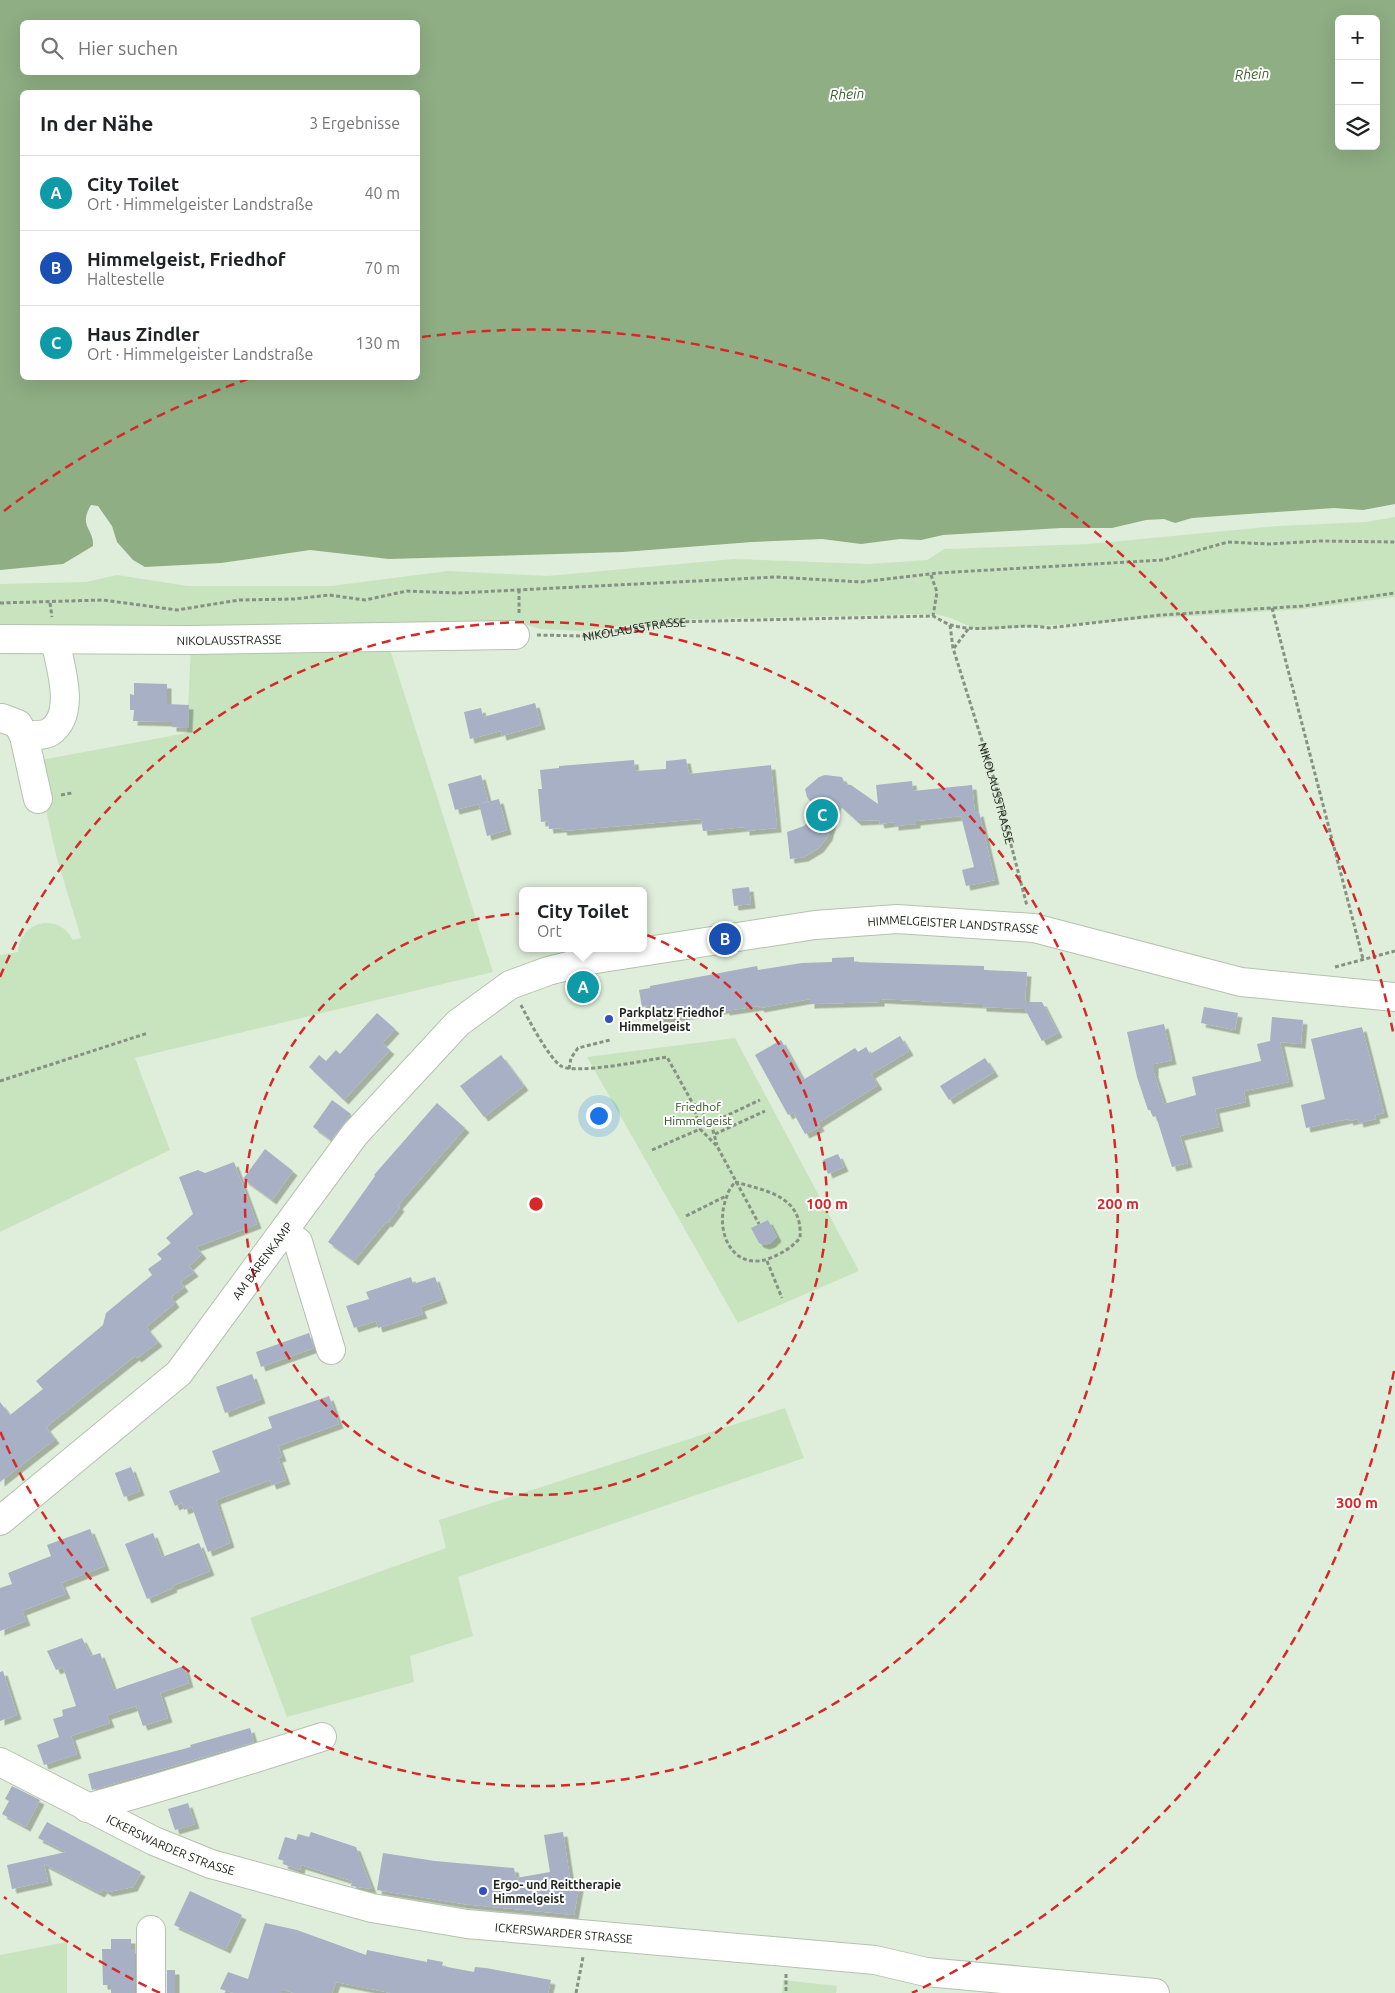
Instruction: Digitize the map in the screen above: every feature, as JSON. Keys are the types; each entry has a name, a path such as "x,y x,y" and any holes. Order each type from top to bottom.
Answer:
{"street":[{"name":"NIKOLAUSSTRASSE","path":"0,639 404,638 517,628"},
{"path":"24,736 49,733 58,725 63,713 64,695 55,640"},
{"path":"2,718 18,724 24,736 38,799"},
{"name":"HIMMELGEISTER LANDSTRASSE","path":"647,951 815,925 897,919 1034,928 1241,982 1395,997"},
{"name":"HIMMELGEISTER LANDSTRASSE","path":"510,985 548,971 596,959 641,952"},
{"name":"AM BÄRENKAMP","path":"0,1520 179,1373 356,1134 458,1023 510,985"},
{"path":"283,1232 298,1242 331,1350"},
{"path":"87,1808 179,1782 234,1763 322,1737"},
{"name":"ICKERSWARDER STRASSE","path":"0,1762 154,1841 211,1864 325,1897 381,1910 468,1924 875,1960 926,1972 1114,1991 1155,1993"},
{"path":"151,1930 151,1993"}],"path":[{"path":"0,604 103,600 177,610 239,600 294,599 328,595 365,600 407,591 457,594 776,577 861,582 948,572 1163,560 1228,542 1269,544 1320,541 1395,542"},
{"path":"931,575 937,592 933,616"},
{"path":"517,628 519,590"},
{"path":"950,625 969,628 1032,625 1049,628 1161,615 1303,606 1395,593"},
{"path":"50,603 50,608"},
{"path":"1272,608 1363,959"},
{"name":"NIKOLAUSSTRASSE","path":"517,628 585,636 669,622 933,616 950,625 954,648 994,779 1034,928"},
{"path":"954,648 969,628"},
{"path":"1332,969 1363,959 1395,952"},
{"path":"510,985 529,1021 560,1066 569,1069 594,1068 667,1057 693,1104 700,1128 717,1146 759,1224"},
{"path":"0,1081 148,1032"},
{"path":"569,1069 570,1058 578,1048 610,1040"},
{"path":"710,1123 760,1100"},
{"path":"693,1104 710,1123 715,1134 717,1146"},
{"path":"715,1134 765,1111"},
{"path":"652,1150 700,1128"},
{"path":"735,1182 790,1203 799,1220 800,1238 767,1261 757,1263 739,1258 727,1242 724,1219 726,1196 735,1182"},
{"path":"686,1216 726,1196"},
{"path":"767,1261 782,1298"},
{"path":"576,1993 583,1961 585,1934"}],"green space":[{"path":"1395,517 1395,597 1304,609 978,630 951,618 935,614 669,620 581,631 540,629 524,624 0,637 0,584 86,582 117,575 188,586 331,586 448,571 547,576 734,559 868,564 927,560 944,549 1089,544 1278,526 1365,522"},
{"path":"191,643 388,643 493,972 135,1058 170,1150 0,1232 0,955 18,952 20,941 25,933 41,924 50,923 59,926 67,931 73,940 81,938 56,855 35,761 187,733"},
{"name":"Friedhof Himmelgeist","path":"735,1038 859,1271 738,1323 587,1057"},
{"path":"785,1408 804,1458 458,1577 473,1636 410,1656 414,1682 287,1717 250,1618 446,1548 439,1520"},
{"path":"67,1942 67,1993 0,1993 0,1955"},
{"path":"783,1980 837,1986 836,1993 782,1993"}],"water":[{"name":"Rhein","path":"0,0 1395,0 1395,504 1363,510 1334,508 1192,518 1175,523 1164,519 1146,520 1112,528 1061,528 943,535 921,540 900,539 861,544 822,539 752,542 623,552 389,559 310,550 221,563 145,567 133,560 117,542 112,526 98,506 91,505 87,512 86,523 93,540 93,546 63,564 0,570"}],"building":[{"path":"134,683 167,684 167,704 189,705 188,728 172,727 172,722 133,721 134,710 130,710 130,694 134,695"},
{"path":"535,703 541,725 502,736 501,731 470,739 464,712 481,708 483,717"},
{"path":"686,759 689,774 771,765 777,828 745,831 745,827 703,831 701,819 563,831 562,828 549,829 548,821 541,822 538,789 542,789 540,770 559,768 559,766 634,760 635,771 666,769 666,761"},
{"path":"481,775 488,801 455,810 448,784"},
{"path":"825,775 842,777 845,784 851,785 878,804 876,785 912,781 913,791 972,785 975,813 979,812 995,880 966,886 962,870 974,867 961,816 916,821 916,824 894,826 894,822 880,824 879,820 857,821 837,803 828,836 819,848 804,857 790,859 787,832 804,826 817,811 807,797 805,789 819,777"},
{"path":"499,799 507,830 487,836 479,804"},
{"path":"749,887 751,904 734,906 732,889"},
{"path":"854,957 854,962 984,966 984,970 1027,972 1025,1002 1042,1002 1058,1033 1042,1041 1025,1009 982,1007 982,1004 880,999 880,1002 810,1004 810,999 760,1008 759,1006 725,1011 725,1009 656,1020 653,1005 642,1007 639,990 650,988 650,986 757,966 758,970 802,963 832,962 832,958"},
{"path":"1204,1007 1238,1013 1235,1030 1201,1023"},
{"path":"377,1013 395,1029 382,1043 390,1050 344,1100 309,1067 319,1055 326,1061 336,1050 340,1054"},
{"path":"1272,1017 1303,1020 1301,1044 1280,1042 1289,1082 1244,1091 1246,1102 1215,1109 1219,1127 1180,1136 1188,1163 1172,1167 1156,1116 1153,1117 1150,1110 1148,1110 1137,1077 1127,1032 1164,1024 1172,1060 1154,1064 1154,1073 1164,1104 1196,1095 1192,1077 1261,1061 1257,1044 1270,1041"},
{"path":"1362,1027 1384,1113 1375,1115 1376,1119 1359,1123 1358,1119 1349,1121 1348,1119 1306,1128 1301,1105 1325,1099 1311,1039"},
{"path":"900,1036 909,1051 871,1074 878,1085 818,1123 820,1127 805,1134 793,1112 788,1115 755,1055 781,1040 803,1080 855,1048 858,1052 866,1047 870,1054"},
{"path":"501,1055 524,1086 484,1117 460,1086"},
{"path":"985,1058 994,1072 949,1100 940,1086"},
{"path":"332,1100 351,1114 331,1140 313,1127"},
{"path":"437,1103 465,1128 398,1205 400,1207 388,1223 386,1222 354,1261 328,1242 374,1175"},
{"path":"265,1149 293,1171 272,1200 243,1179"},
{"path":"838,1154 844,1167 828,1174 823,1160"},
{"path":"234,1162 257,1224 196,1247 202,1254 189,1266 194,1272 180,1282 184,1287 171,1297 175,1303 146,1327 158,1342 137,1358 135,1356 46,1427 55,1439 0,1482 0,1402 10,1415 43,1389 36,1381 103,1325 106,1313 152,1275 148,1269 162,1259 157,1254 171,1243 166,1238 193,1214 179,1177 198,1170 205,1173"},
{"path":"768,1220 777,1237 771,1243 765,1245 759,1243 751,1228"},
{"path":"411,1277 413,1284 435,1277 443,1299 420,1307 423,1314 378,1328 376,1321 354,1328 346,1306 369,1299 366,1292"},
{"path":"309,1333 314,1348 261,1367 256,1352"},
{"path":"252,1374 261,1399 225,1413 216,1387"},
{"path":"329,1396 339,1424 278,1446 282,1457 278,1458 286,1480 272,1485 270,1480 216,1500 230,1543 208,1552 192,1507 184,1510 182,1503 175,1506 169,1491 220,1472 212,1451 272,1428 268,1417"},
{"path":"131,1467 140,1491 124,1497 115,1473"},
{"path":"90,1529 105,1566 61,1583 66,1594 22,1611 26,1621 0,1631 0,1588 12,1584 8,1573 51,1556 47,1545"},
{"path":"153,1533 162,1557 199,1543 210,1571 172,1586 173,1588 147,1599 125,1544"},
{"path":"82,1638 91,1656 100,1653 114,1690 184,1666 189,1683 160,1693 168,1718 143,1726 136,1706 107,1715 110,1723 71,1736 77,1754 44,1765 37,1745 59,1737 53,1719 63,1716 62,1710 76,1706 63,1667 56,1670 47,1651"},
{"path":"3,1671 17,1715 0,1721 0,1672"},
{"path":"250,1728 254,1742 92,1790 88,1774 191,1747 190,1745"},
{"path":"12,1786 40,1800 26,1827 2,1814 9,1801 5,1799"},
{"path":"188,1803 195,1824 175,1830 168,1809"},
{"path":"47,1822 141,1872 133,1887 108,1892 103,1889 100,1893 44,1864 48,1881 12,1889 7,1865 66,1852 38,1838"},
{"path":"311,1832 356,1847 372,1889 351,1886 352,1881 301,1865 300,1870 283,1864 284,1861 278,1859 285,1837 296,1840 298,1834 309,1837"},
{"path":"563,1832 571,1886 579,1887 574,1915 463,1904 377,1890 383,1853 435,1861 514,1868 516,1878 550,1872 544,1835"},
{"path":"190,1891 242,1915 226,1949 174,1925"},
{"path":"265,1923 297,1930 366,1955 367,1950 427,1962 427,1959 443,1962 442,1966 474,1972 475,1967 486,1968 551,1980 548,1993 391,1993 336,1982 332,1993 294,1993 282,1989 282,1993 234,1993 220,1989 228,1972 248,1979"},
{"path":"111,1939 131,1939 131,1949 135,1949 135,1993 111,1993 111,1985 103,1985 102,1949 111,1949"},
{"path":"167,1970 175,1970 175,1993 167,1993"}],"place":[{"name":"Haus Zindler","path":"822,815"},
{"name":"Himmelgeist, Friedhof","path":"725,939"},
{"name":"City Toilet","path":"583,987"},
{"name":"Parkplatz Friedhof Himmelgeist","path":"609,1019"},
{"name":"Ergo- und Reittherapie Himmelgeist","path":"483,1891"}]}
